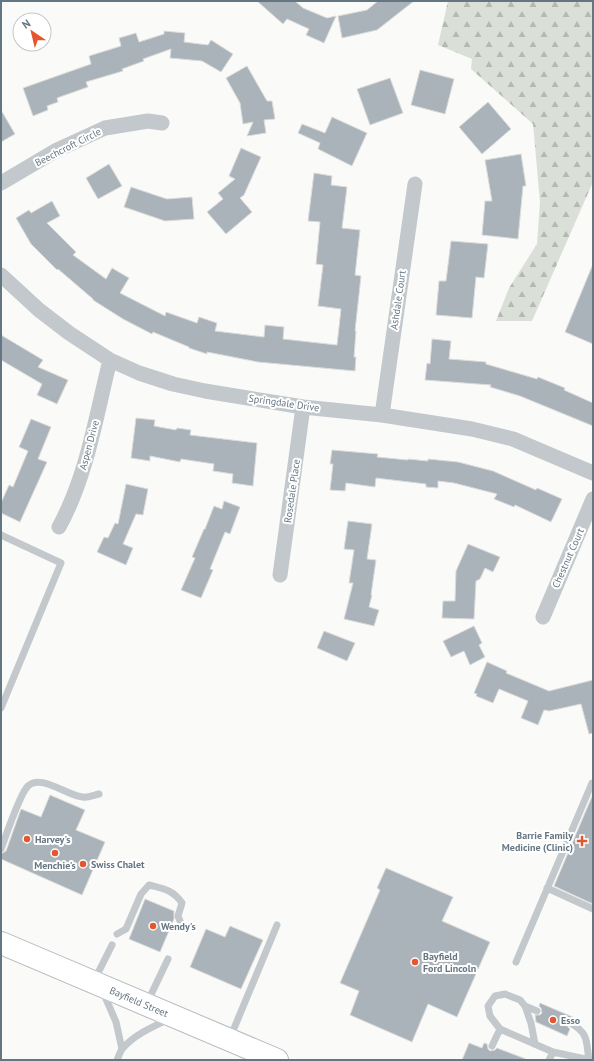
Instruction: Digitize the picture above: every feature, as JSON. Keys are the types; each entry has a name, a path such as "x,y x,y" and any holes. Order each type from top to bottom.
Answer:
{"main road":[{"name":"Bayfield Street","path":"1,943 277,1060"}],"street":[{"name":"Beechcroft Circle","path":"1,183 58,150 105,128 148,121 162,123"},
{"name":"Ashdale Court","path":"382,416 414,184"},
{"name":"Springdale Drive","path":"1,275 38,310 69,333 110,360 139,373 173,384 205,391 303,407 382,416 472,429 495,434 513,439 593,474"},
{"name":"Aspen Drive","path":"59,527 67,513 78,487 110,360"},
{"name":"Rosedale Place","path":"280,575 303,407"},
{"name":"Chestnut Court","path":"542,617 593,499"}],"lane":[{"path":"1,535 61,563 4,693 1,708"},
{"path":"1,849 28,785 35,782 43,782 83,798 99,794"},
{"path":"516,962 546,888 592,782 593,783"},
{"path":"117,934 126,929 141,894 149,885 162,888 176,895 182,903 178,916 182,926"},
{"path":"546,888 593,909"},
{"path":"230,1040 277,925"},
{"path":"112,945 97,984 116,1022 122,1049"},
{"path":"146,1004 168,959"},
{"path":"535,1044 531,1022 525,1006 520,1000 505,994 495,996 488,1006 490,1016 500,1029 553,1052 589,1060 582,1030 572,1024"},
{"path":"525,1006 537,1011"},
{"path":"118,1060 122,1049 145,1031 174,1017"},
{"path":"492,1046 500,1029"},
{"path":"549,1060 553,1052"}],"green space":[{"path":"448,1 593,1 593,182 532,321 496,321 509,288 537,244 540,202 533,124 471,69 472,59 438,45"}],"building":[{"path":"257,1 295,1 303,8 327,18 336,16 324,43 306,35 309,29 287,19 283,24"},
{"path":"378,1 414,1 377,30 342,38 338,16 367,10"},
{"path":"164,31 185,33 184,42 208,45 211,40 233,54 221,72 202,61 170,58 171,49 143,59 144,61 122,69 123,71 86,82 88,87 57,98 58,102 47,106 48,110 33,116 23,88 91,64 89,56 121,46 119,38 136,33 139,42 164,34"},
{"path":"247,66 267,101 272,101 275,119 264,120 266,133 247,136 253,122 243,124 240,103 226,78"},
{"path":"420,70 454,79 445,114 411,105"},
{"path":"390,78 403,113 370,125 357,89"},
{"path":"488,102 511,129 482,154 459,127"},
{"path":"1,110 15,134 1,142"},
{"path":"332,117 367,133 352,166 318,149 320,143 298,133 302,124 325,133"},
{"path":"241,148 261,157 244,195 240,198 252,212 226,234 207,212 223,199 218,193 235,179 229,176"},
{"path":"521,154 526,186 523,186 518,239 482,235 485,201 492,201 485,160"},
{"path":"109,164 122,186 98,199 86,178"},
{"path":"314,173 332,176 331,185 347,187 342,228 360,230 355,275 361,276 355,331 355,371 258,362 207,352 207,354 189,348 153,332 152,334 123,319 93,300 58,269 57,270 31,244 16,218 29,210 31,213 52,201 60,216 47,223 76,252 73,255 106,279 112,268 129,278 120,293 165,316 166,312 197,323 199,317 217,323 215,331 264,337 265,325 284,327 283,339 337,345 341,309 318,306 323,265 316,264 320,222 308,221"},
{"path":"131,187 167,199 192,197 194,219 165,221 124,207"},
{"path":"451,241 488,244 484,278 476,277 472,318 436,315 439,281 446,281"},
{"path":"593,264 593,344 565,332"},
{"path":"1,335 43,360 38,367 68,380 57,404 37,395 42,384 1,360"},
{"path":"432,339 451,341 449,359 486,362 486,364 537,379 538,377 565,388 564,390 593,403 593,426 520,396 490,387 491,385 425,380 427,363 430,364"},
{"path":"136,418 155,420 154,426 176,430 177,428 191,430 190,435 257,443 253,486 232,483 233,474 213,471 214,464 181,459 180,462 150,456 150,461 131,458"},
{"path":"31,419 51,427 38,459 47,462 20,522 1,513 1,503 9,485 13,487 28,451 19,447"},
{"path":"332,450 378,454 377,457 408,460 428,461 428,459 458,462 493,471 536,490 537,488 562,499 551,522 515,505 514,507 494,499 497,494 454,483 438,481 438,488 426,487 426,484 376,478 375,487 346,483 345,491 330,490 333,464 330,464"},
{"path":"126,484 148,489 143,515 136,514 123,544 133,548 126,565 97,552 104,537 108,538 115,523 118,524"},
{"path":"224,501 240,507 230,534 225,532 210,569 213,570 201,598 181,590 195,558 192,557 214,506 222,509"},
{"path":"348,521 372,524 367,559 376,560 369,607 379,610 374,626 344,619 353,583 349,583 354,550 344,549"},
{"path":"468,544 500,557 493,572 485,568 480,579 476,581 474,619 442,618 443,601 455,601 456,571"},
{"path":"474,626 482,643 479,645 485,657 470,665 464,651 451,657 443,641"},
{"path":"324,631 355,643 347,661 317,648"},
{"path":"487,662 507,671 506,673 549,691 593,680 593,733 589,734 581,704 549,711 544,710 538,725 521,718 528,701 499,689 493,703 476,696 477,694 474,693"},
{"name":"Barrie Family Medicine (Clinic)","path":"593,794 593,904 554,886"},
{"path":"50,795 85,810 76,830 105,842 82,895 1,859 1,854 6,851 21,809 41,817"},
{"name":"Bayfield Ford Lincoln","path":"386,868 453,897 442,921 490,942 457,1017 428,1004 412,1042 350,1015 359,991 340,983 380,890 377,888"},
{"name":"Wendy's","path":"145,899 174,911 174,919 160,952 129,939"},
{"path":"230,926 263,940 241,989 190,967 206,929 225,937"},
{"name":"Esso","path":"540,1003 575,1018 568,1022 567,1026 570,1029 567,1036 536,1022 535,1015 540,1015 542,1013 539,1006"},
{"path":"469,1043 482,1048 484,1043 487,1044 490,1051 497,1048 526,1060 462,1060"}],"place":[{"name":"Harvey's","path":"27,839"},
{"name":"Barrie Family Medicine (Clinic)","path":"582,841"},
{"name":"Menchie's","path":"55,853"},
{"name":"Swiss Chalet","path":"83,864"},
{"name":"Wendy's","path":"153,926"},
{"name":"Bayfield Ford Lincoln","path":"415,962"},
{"name":"Esso","path":"553,1020"}]}
